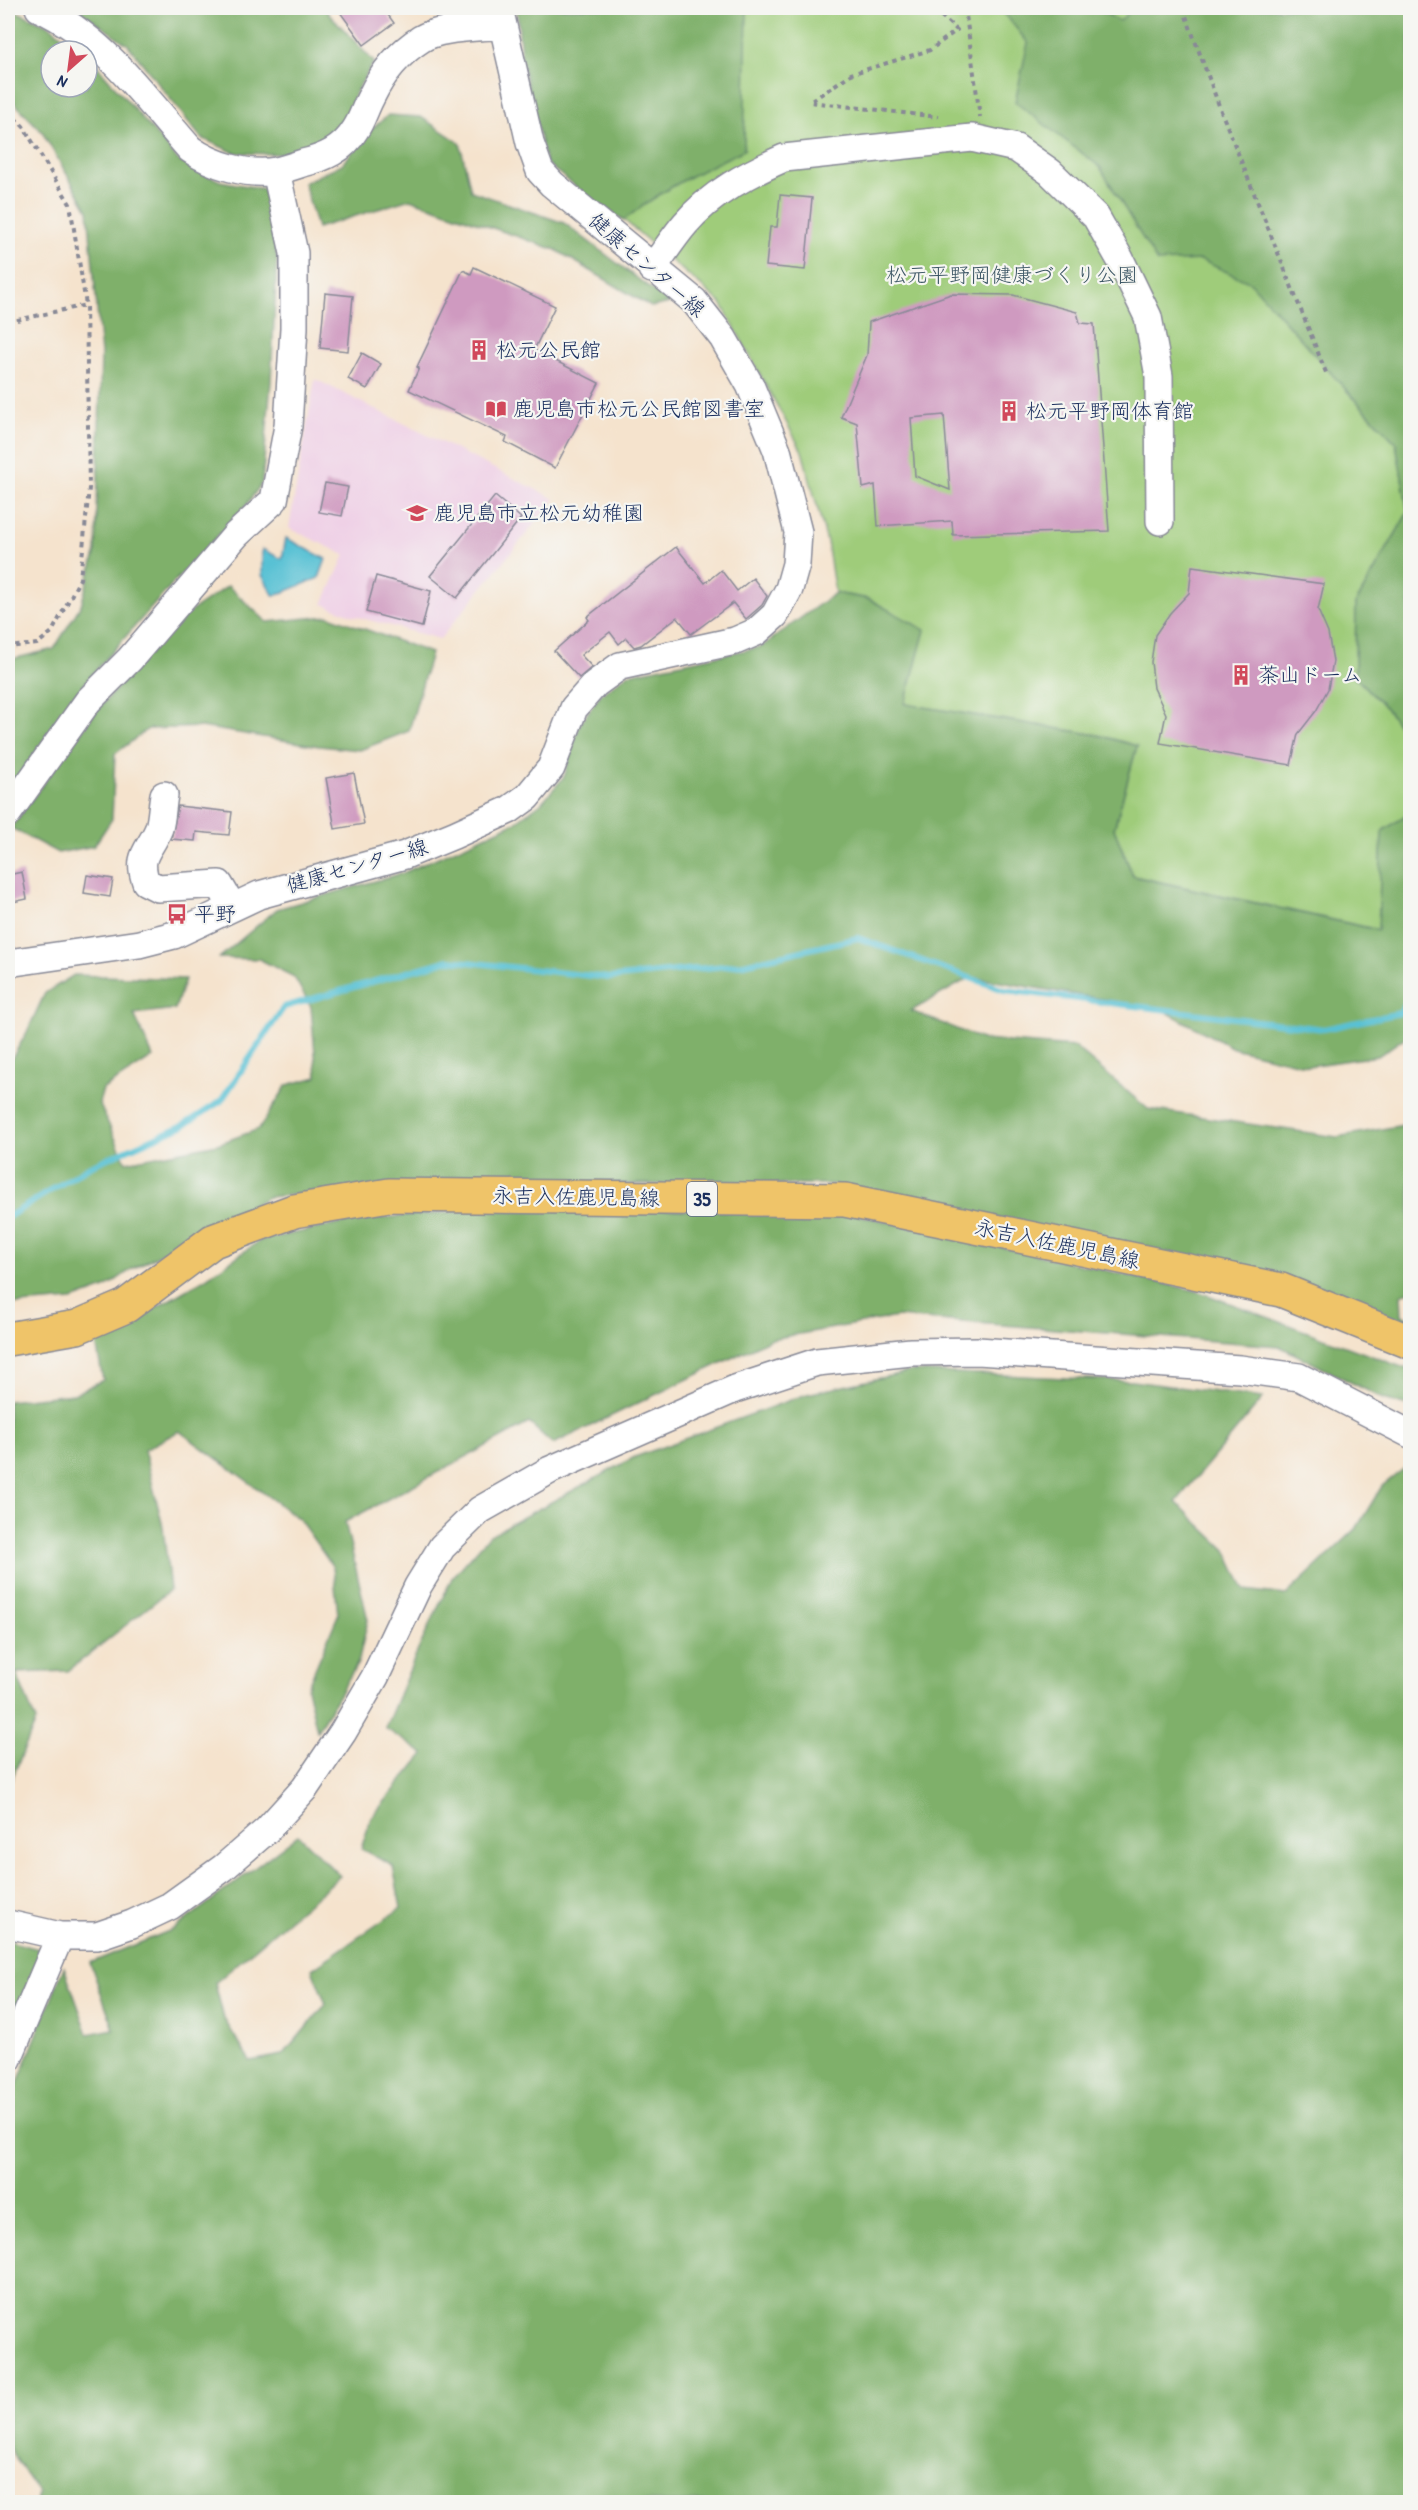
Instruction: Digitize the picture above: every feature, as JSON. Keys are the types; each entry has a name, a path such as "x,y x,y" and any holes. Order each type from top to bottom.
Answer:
{"main road":[{"name":"永吉入佐鹿児島線","path":"8,1339 77,1328 126,1306 213,1242 294,1211 400,1196 845,1200 1281,1290 1410,1342"}],"street":[{"path":"39,8 60,17 104,51 190,149 204,159 225,166 259,171 276,171 318,159 337,150 355,131 372,94 395,60 423,37 500,16"},
{"name":"健康センター線","path":"8,963 139,944 174,935 232,906 299,882 405,855 509,810 527,797 551,768 574,708 595,684 620,666 735,640 756,632 775,615 789,590 796,564 798,532 780,460 750,385 723,338 694,301 652,269 552,184 540,171 530,143 500,16"},
{"path":"652,269 686,223 708,202 757,170 784,158 972,138 1016,148 1050,172 1096,217 1120,259 1148,317 1159,376 1160,521"},
{"path":"8,813 88,701 130,659 236,536 274,500 288,426 294,328 294,253 276,171"},
{"path":"164,795 159,828 143,855 142,871 146,882 158,888 219,884 232,906"},
{"path":"8,1924 60,1936 96,1936 132,1924 170,1906 223,1868 267,1830 305,1788 343,1732 375,1677 418,1586 442,1547 480,1510 550,1470 735,1389 817,1362 911,1352 978,1351 1240,1369 1299,1377 1410,1434"},
{"path":"8,2059 60,1936"}],"path":[{"path":"925,8 938,13 957,30 930,50 851,74 810,102 948,118"},
{"path":"964,8 983,141"},
{"path":"1183,8 1221,111 1327,375"},
{"path":"8,112 23,126 70,204 86,305 89,488 80,579 52,632 36,644 8,647"},
{"path":"8,322 86,305"}],"shaded area":[{"name":"鹿児島市立松元幼稚園","path":"315,379 555,499 440,639 354,616 323,604 345,555 289,528"}],"green space":[{"path":"8,8 50,26 66,39 39,39 39,99 99,99 99,68 179,161 220,181 264,189 277,258 271,382 262,483 245,507 175,581 88,679 8,791 8,660 54,649 81,605 96,551 101,354 88,210 42,132 8,96"},
{"path":"76,8 324,8 374,62 355,94 346,123 319,145 278,154 235,153 201,138 128,45"},
{"name":"松元平野岡健康づくり公園","path":"517,8 1197,8 1338,381 1396,443 1408,512 1356,603 1355,677 1387,709 1410,742 1410,812 1382,832 1379,930 1133,876 1114,829 1137,746 1098,735 905,704 869,599 835,593 827,542 802,451 721,303 624,220 598,204"},
{"path":"517,8 747,8 744,150 682,181 652,199 624,220 598,204 546,163 521,58"},
{"path":"1000,8 1094,8 1120,21 1133,8 1410,8 1410,742 1387,709 1355,677 1356,603 1408,512 1396,443 1251,283 1201,260 1157,262 1100,167 1015,102 1028,43"},
{"path":"388,115 421,117 460,143 471,191 564,223 670,303 651,307 556,250 410,199 317,228 304,183 342,164 371,130"},
{"path":"228,586 267,622 329,616 431,653 409,731 360,750 319,746 201,727 148,729 115,754 112,819 94,846 58,853 11,828 97,710 184,616"},
{"path":"835,593 869,599 925,630 905,704 1098,735 1137,746 1114,829 1133,876 1378,930 1382,832 1410,812 1410,1034 1378,1056 1308,1066 1233,1048 1161,1009 971,977 911,1011 984,1040 1075,1047 1148,1109 1337,1137 1410,1124 1410,1291 1401,1295 1402,1315 1410,1320 1410,1333 832,1184 431,1184 268,1197 132,1269 105,1288 72,1300 8,1305 8,1065 26,1034 45,993 74,975 185,979 175,1009 134,1014 153,1057 103,1089 99,1103 126,1162 218,1144 259,1129 287,1085 317,1077 311,1007 294,977 259,959 219,958 277,909 403,873 514,823 541,803 564,777 580,724 600,695 628,674 761,647"},
{"path":"520,1206 854,1214 1197,1291 1410,1370 1410,1407 1384,1399 1279,1346 897,1317 771,1339 553,1444 529,1423 345,1522 368,1620 358,1663 317,1731 307,1688 338,1615 333,1567 299,1519 179,1431 144,1450 163,1527 170,1590 68,1671 16,1673 36,1721 8,1788 8,1401 74,1394 103,1380 96,1343 203,1280 261,1240 359,1220"},
{"path":"912,1371 1132,1381 1263,1398 1176,1502 1226,1550 1245,1590 1286,1595 1356,1529 1382,1486 1410,1464 1410,2502 36,2502 39,2493 8,2447 8,2107 64,1967 88,2034 114,2029 90,1963 174,1929 298,1835 340,1876 215,1983 224,2019 250,2061 283,2055 326,2004 312,1969 401,1908 393,1866 361,1849 371,1818 424,1754 385,1728 452,1578 490,1535 635,1457 807,1394"},
{"path":"8,1941 43,1950 8,2036"}],"water":[{"path":"286,538 326,559 319,578 274,596 262,575 262,549 282,559"}],"building":[{"path":"337,8 383,8 394,23 364,45"},
{"path":"780,195 812,198 805,270 766,266 770,227 777,227"},
{"name":"松元公民館","path":"474,267 555,306 534,350 599,383 555,468 505,442 507,437 409,390 419,368 417,367 463,270 471,274"},
{"path":"325,293 353,296 348,351 320,348"},
{"name":"松元平野岡体育館","path":"951,294 1013,295 1077,312 1080,323 1094,324 1109,531 953,535 952,521 878,526 875,485 863,488 857,423 841,417 867,355 869,322","holes":["944,415 950,490 915,476 911,418"]},
{"path":"362,353 381,364 367,389 348,379"},
{"path":"325,483 348,487 342,516 319,512"},
{"path":"495,496 521,518 457,598 430,576"},
{"path":"676,547 705,583 721,570 737,591 753,578 767,596 762,605 746,619 733,603 691,634 677,617 641,645 634,647 626,638 619,644 610,632 581,655 592,667 579,678 554,651 589,620 587,617"},
{"name":"茶山ドーム","path":"1192,566 1324,584 1318,610 1328,633 1333,661 1328,689 1316,711 1298,734 1291,765 1160,743 1166,714 1154,688 1151,662 1155,635 1170,613 1189,593"},
{"path":"376,576 431,591 422,627 366,612"},
{"path":"354,773 364,824 335,829 326,778"},
{"path":"178,806 232,812 229,835 196,832 195,841 171,839"},
{"path":"22,872 27,899 8,903 8,875"},
{"path":"87,875 113,879 110,897 84,893"}],"waterway":[{"path":"8,1217 90,1166 184,1125 221,1101 284,1007 449,960 609,978 744,964 858,938 1004,990 1324,1029 1400,1013 1410,998"}],"place":[{"name":"松元公民館","path":"479,350"},
{"name":"鹿児島市松元公民館図書室","path":"496,409"},
{"name":"松元平野岡体育館","path":"1009,411"},
{"name":"鹿児島市立松元幼稚園","path":"417,513"},
{"name":"茶山ドーム","path":"1241,675"},
{"name":"平野","path":"177,914"}]}
